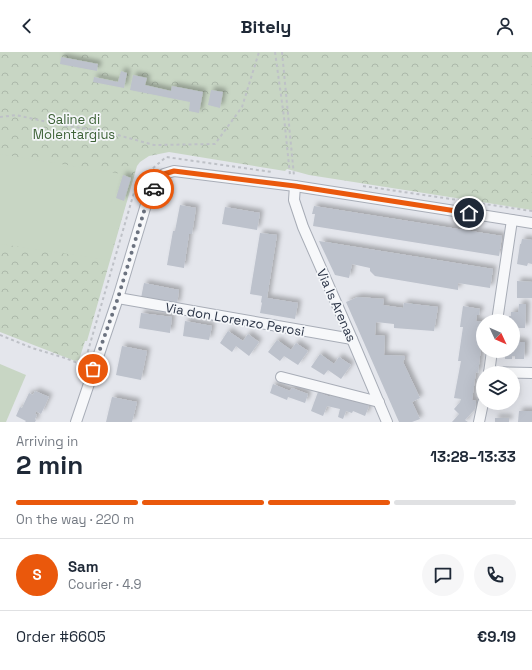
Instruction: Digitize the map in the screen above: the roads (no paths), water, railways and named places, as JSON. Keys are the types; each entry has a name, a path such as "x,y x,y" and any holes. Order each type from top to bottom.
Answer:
{"street":[{"path":"76,422 118,298 148,198 164,174 174,171 294,181 532,223"},
{"name":"Via Is Arenas","path":"294,181 294,200 303,227 387,422"},
{"path":"498,314 512,220"},
{"name":"Via don Lorenzo Perosi","path":"118,298 352,339"},
{"path":"520,373 532,373"},
{"path":"281,377 379,402"},
{"path":"479,422 482,410"}],"park label":[{"name":"Saline di Molentargius","path":"74,126"}]}
